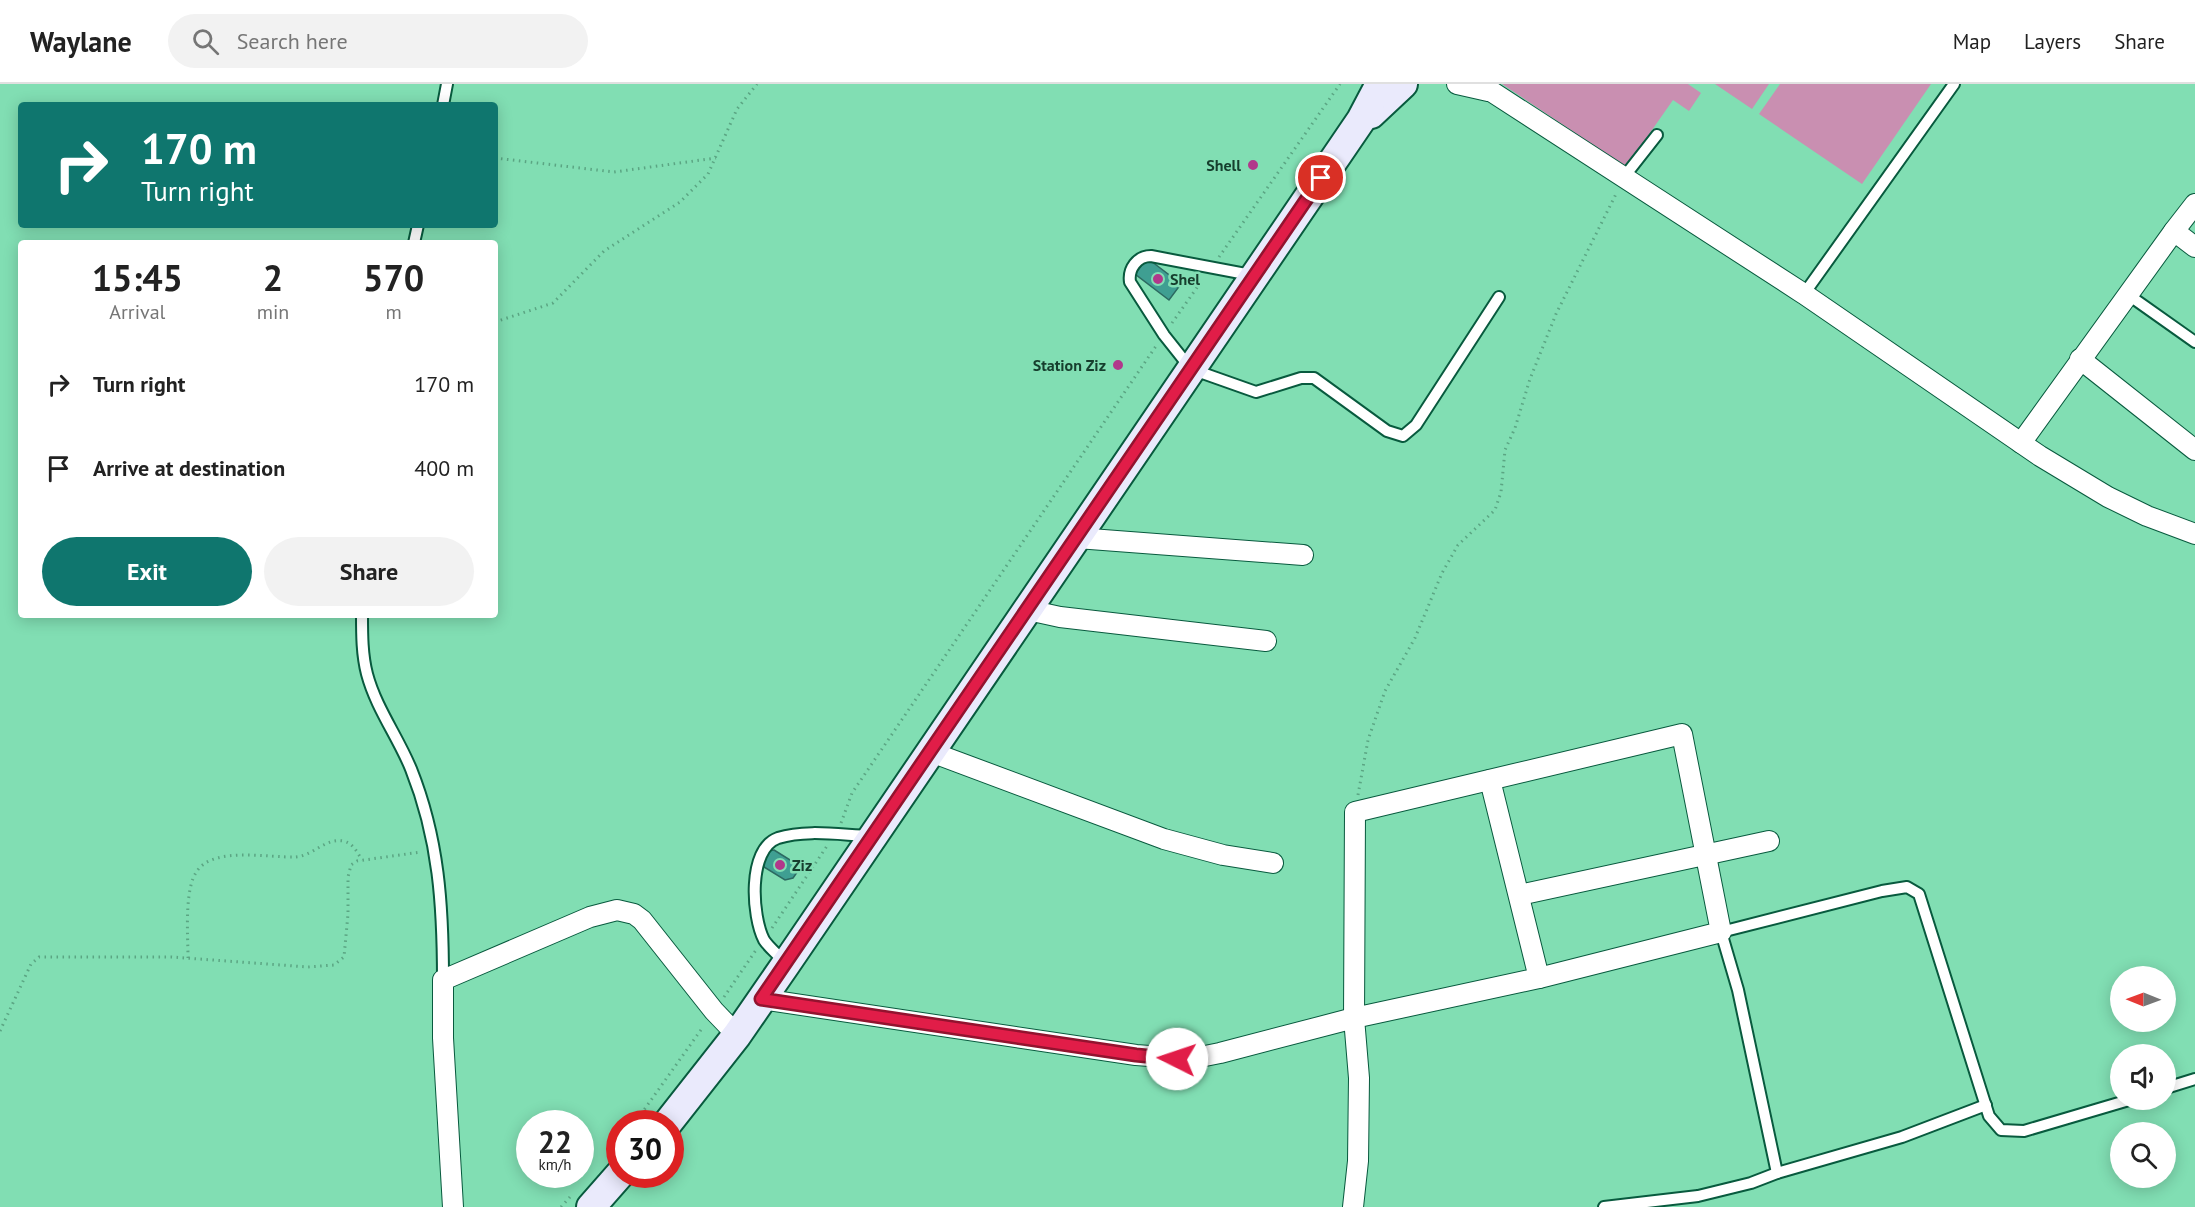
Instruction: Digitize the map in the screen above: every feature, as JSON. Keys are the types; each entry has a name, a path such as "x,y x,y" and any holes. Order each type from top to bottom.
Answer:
{"main road":[{"path":"678,1110 737,1035 786,964 1361,120 1380,84"},
{"path":"1361,120 1380,107 1403,84"},
{"path":"591,1207 608,1188"}],"street":[{"path":"1457,84 1484,88 1804,294 2021,443 2108,497 2147,516 2195,534"},
{"path":"2021,443 2195,204"},
{"path":"2174,231 2195,247"},
{"path":"2080,359 2195,450"},
{"path":"1077,538 1303,555"},
{"path":"1028,610 1060,617 1266,641"},
{"path":"761,999 1164,1059 1190,1059 1354,1018 1539,978 1721,932 1682,734 1355,812 1354,1018 1359,1078 1358,1161 1353,1207"},
{"path":"931,752 1164,839 1223,855 1273,863"},
{"path":"1490,780 1539,978"},
{"path":"1519,896 1769,841"},
{"path":"453,1207 443,1038 443,980 590,916 617,910 633,914 642,920 714,1011 737,1035"}],"lane":[{"path":"444,102 447,84"},
{"path":"1804,294 1954,84"},
{"path":"1624,177 1657,135"},
{"path":"1254,275 1145,256 1131,268 1130,282 1164,335 1191,369 1256,392 1301,378 1314,378 1387,431 1403,436 1416,425 1499,297"},
{"path":"2130,296 2195,342"},
{"path":"362,618 367,675 390,730 411,768 435,850 442,900 443,980"},
{"path":"786,964 764,939 754,887 757,863 766,847 772,841 791,835 872,836"},
{"path":"1777,1173 1738,990 1721,932 1882,891 1907,887 1919,894 1989,1116 2001,1130 2024,1131 2110,1106"},
{"path":"2176,1085 2195,1079"},
{"path":"1604,1207 1698,1196 1751,1183 1777,1173 1902,1137 1986,1105"}],"path":[{"path":"498,321 544,308 561,297 604,251 680,202 708,174 717,158 736,109 757,84"},
{"path":"644,1110 834,835 852,794 1164,335 1340,84"},
{"path":"498,158 614,172 717,158"},
{"path":"1355,812 1368,740 1385,691 1415,638 1442,573 1458,545 1495,510 1502,492 1505,450 1515,428 1530,379 1556,314 1624,177"},
{"path":"188,958 190,890 196,872 208,863 231,855 307,855 327,843 339,841 351,845 362,860"},
{"path":"0,1031 31,964 39,957 188,958 308,967 339,962 344,957 347,941 349,868 354,862 435,850"}],"shaded area":[{"path":"1502,84 1688,84 1701,93 1689,111 1673,100 1626,167"},
{"path":"1715,84 1769,84 1752,109"},
{"path":"1780,84 1931,84 1862,184 1759,114"}],"building":[{"name":"Shel","path":"1147,258 1181,284 1169,300 1135,274"},
{"name":"Ziz","path":"774,850 795,863 798,871 793,878 785,880 764,867 762,858 767,851"}],"place":[{"name":"Shell","path":"1253,165"},
{"name":"Shel","path":"1158,279"},
{"name":"Station Ziz","path":"1118,365"},
{"name":"Ziz","path":"780,865"}],"route":[{"path":"1177,1059 1136,1055 761,999 1321,178"}]}
